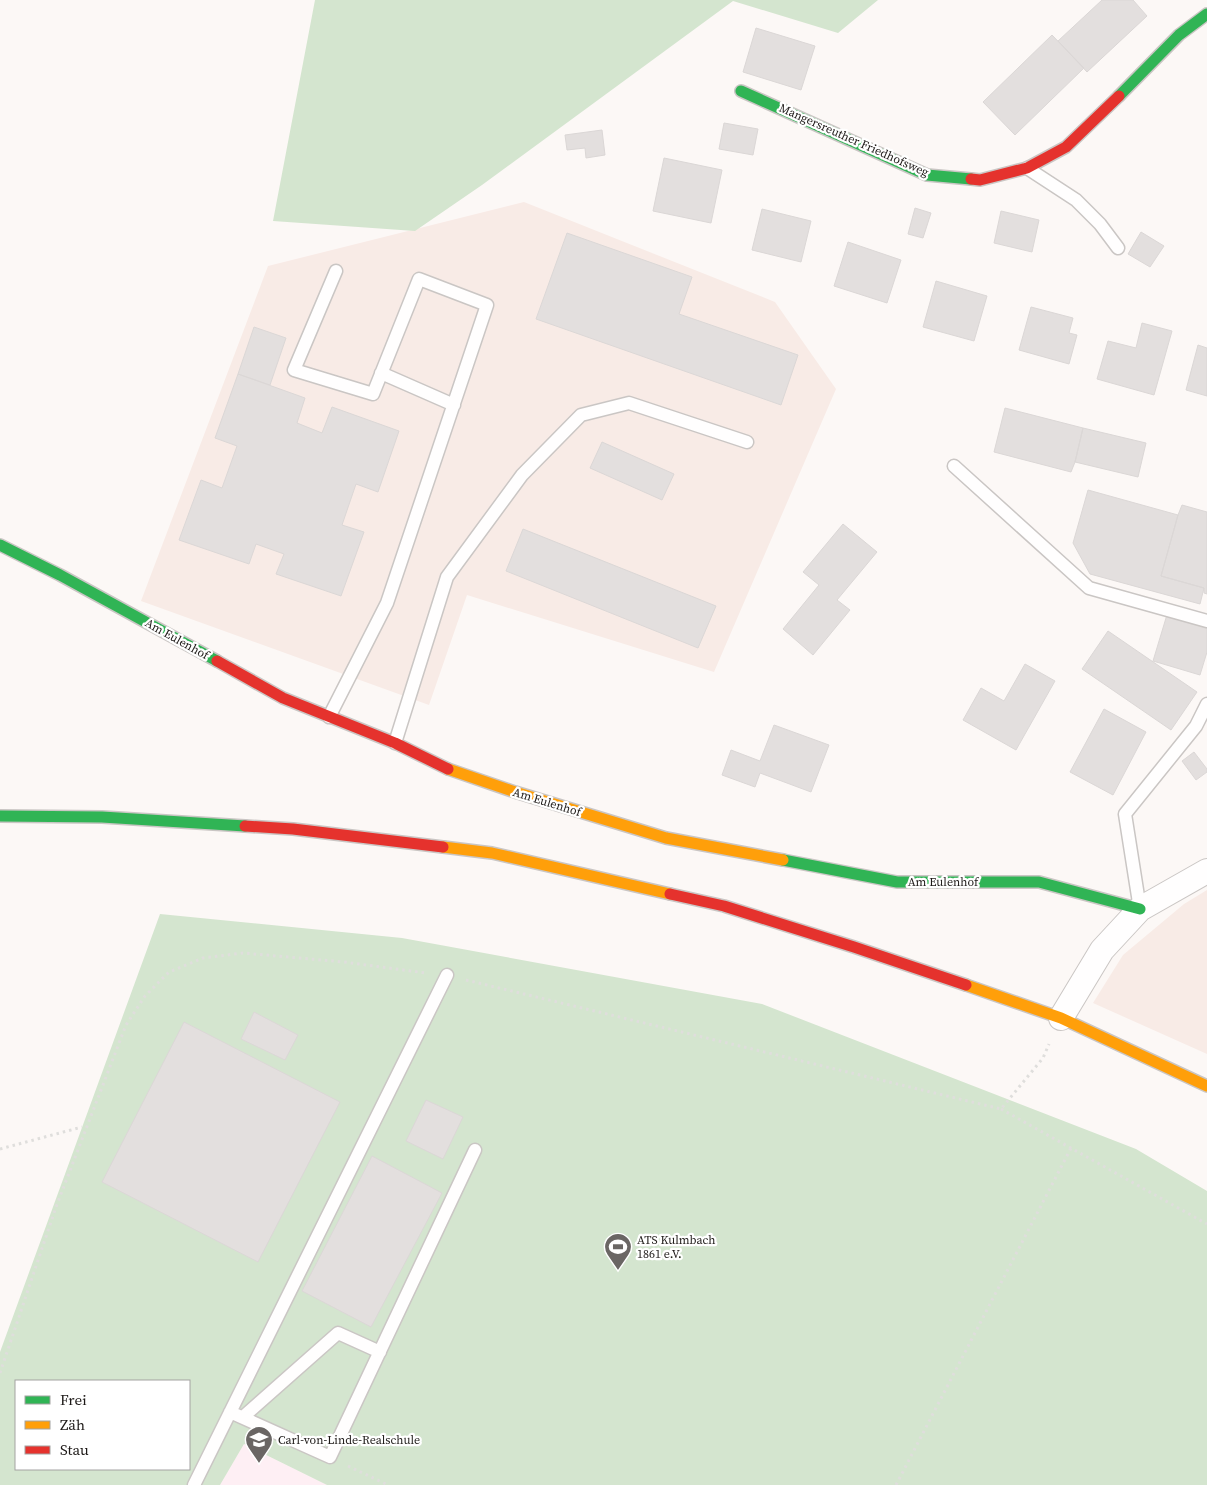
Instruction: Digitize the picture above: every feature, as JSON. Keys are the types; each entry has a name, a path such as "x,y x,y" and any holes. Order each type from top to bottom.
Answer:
{"street":[{"name":"Mangersreuther Friedhofsweg","path":"741,91 927,175 980,180 1028,168 1066,146 1106,110 1179,35 1207,14"},
{"name":"Am Eulenhof","path":"0,545 60,575 283,698 395,743 452,771 515,792 666,838 897,882 1039,882 1140,909"},
{"path":"0,816 102,817 293,829 492,853 724,906 854,947 1061,1018 1207,1086"},
{"path":"1061,1018 1102,950 1140,909 1207,871"}],"lane":[{"path":"1028,168 1076,200 1100,224 1118,248"},
{"path":"329,716 387,603 487,305 419,278 373,394 294,370 336,271"},
{"path":"381,374 454,405"},
{"path":"395,743 447,577 522,475 582,416 629,403 747,442"},
{"path":"954,466 1089,588 1207,621"},
{"path":"1140,909 1125,814 1196,726 1207,704"},
{"path":"194,1485 447,976"},
{"path":"230,1412 330,1457 475,1150"},
{"path":"243,1417 338,1333 380,1352"}],"path":[{"path":"0,1373 56,1207 126,1025 145,996 169,972 203,958 243,953 344,962 447,976 1001,1109 1207,1224"},
{"path":"1001,1109 1043,1058 1061,1018"},
{"path":"0,1149 82,1127"},
{"path":"896,1485 1071,1148"},
{"path":"330,1457 388,1485"}],"shaded area":[{"path":"524,202 775,302 836,389 714,672 467,595 429,705 141,601 268,266"},
{"path":"1207,890 1207,1054 1093,1003 1123,955 1184,904"},
{"name":"Carl-von-Linde-Realschule","path":"244,1444 327,1485 220,1485"}],"green space":[{"path":"315,0 878,0 838,33 733,1 482,185 415,231 273,221"},
{"name":"ATS Kulmbach 1861 e.V.","path":"160,914 402,938 762,1004 1136,1149 1207,1191 1207,1485 327,1485 244,1444 220,1485 0,1485 0,1352"}],"building":[{"path":"1102,0 1133,0 1147,16 1087,72 1058,41"},
{"path":"756,28 815,46 801,90 743,72"},
{"path":"1052,35 1084,68 1015,135 983,102"},
{"path":"724,123 758,129 753,155 719,149"},
{"path":"602,130 605,155 586,158 585,148 567,150 565,135"},
{"path":"664,158 722,170 711,223 653,211"},
{"path":"915,208 931,213 923,238 908,234"},
{"path":"762,209 811,221 801,262 752,250"},
{"path":"1001,211 1039,220 1032,252 994,243"},
{"path":"1141,232 1164,246 1150,267 1128,254"},
{"path":"567,233 692,277 679,314 798,355 781,405 536,319"},
{"path":"848,242 901,260 887,303 834,286"},
{"path":"936,281 987,296 974,341 923,327"},
{"path":"1031,307 1073,318 1069,333 1077,335 1069,364 1019,350"},
{"path":"1142,323 1172,331 1154,395 1097,379 1108,341 1136,348"},
{"path":"254,327 286,338 270,385 238,374"},
{"path":"1198,345 1207,348 1207,396 1186,390"},
{"path":"238,374 305,398 297,423 322,433 332,407 399,431 378,492 356,484 342,525 364,532 341,596 276,574 284,554 256,544 249,564 179,540 201,480 222,488 237,446 215,438"},
{"path":"1005,408 1083,428 1071,472 994,452"},
{"path":"1083,428 1146,443 1138,477 1075,462"},
{"path":"602,442 674,474 662,500 590,468"},
{"path":"1088,490 1178,515 1161,576 1204,588 1200,604 1090,574 1073,543"},
{"path":"1182,505 1207,512 1207,594 1204,593 1204,588 1161,576"},
{"path":"843,524 877,552 837,600 850,610 813,655 783,629 819,585 803,572"},
{"path":"523,529 716,606 698,648 506,571"},
{"path":"1169,608 1207,620 1207,652 1200,675 1153,661"},
{"path":"1108,631 1197,692 1171,730 1082,669"},
{"path":"1025,664 1055,681 1016,750 963,720 981,688 1004,701"},
{"path":"1104,709 1146,732 1113,795 1070,772"},
{"path":"774,725 829,745 811,792 760,773 755,787 722,775 731,750 760,761"},
{"path":"1194,752 1207,769 1207,772 1196,780 1182,761"},
{"path":"254,1012 298,1035 285,1060 241,1039"},
{"path":"184,1022 340,1102 258,1262 102,1182"},
{"path":"426,1100 463,1117 443,1159 406,1141"},
{"path":"372,1156 442,1193 371,1327 302,1291"}],"traffic: fast":[{"path":"1119,96 1179,35 1207,14"},
{"path":"741,91 927,175 971,179"},
{"path":"0,545 60,575 217,661"},
{"path":"0,816 102,817 245,826"},
{"path":"783,860 897,882 1039,882 1140,909"}],"traffic: slow":[{"path":"448,769 515,792 666,838 783,860"},
{"path":"443,847 492,853 670,894"},
{"path":"966,985 1061,1018 1207,1086"}],"traffic: jam":[{"path":"971,179 980,180 1027,168 1066,147 1119,96"},
{"path":"217,661 283,698 395,743 448,769"},
{"path":"245,826 293,829 443,847"},
{"path":"670,894 724,906 966,985"}],"place":[{"name":"ATS Kulmbach 1861 e.V.","path":"618,1271"},
{"name":"Carl-von-Linde-Realschule","path":"259,1464"}]}
